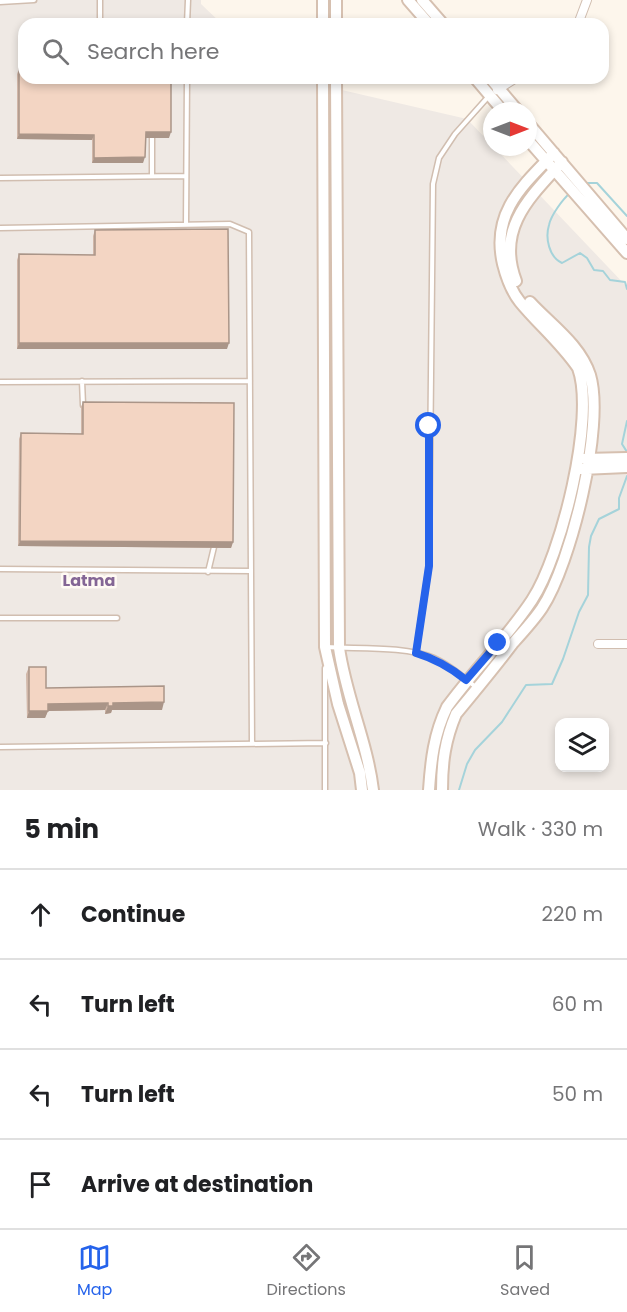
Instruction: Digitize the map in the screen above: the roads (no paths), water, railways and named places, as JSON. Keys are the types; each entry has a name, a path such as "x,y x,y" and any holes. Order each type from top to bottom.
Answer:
{"street":[{"path":"323,0 323,18"},
{"path":"336,0 336,18"},
{"path":"408,0 424,18"},
{"path":"422,0 438,18"},
{"path":"580,18 587,0"},
{"path":"323,84 325,647 338,704 360,773 363,790"},
{"path":"336,84 339,648 350,700 367,752 373,790"},
{"path":"483,84 507,102"},
{"path":"492,84 499,102"},
{"path":"494,92 507,84"},
{"path":"537,137 550,157 584,196 627,253"},
{"path":"537,147 550,157"},
{"path":"429,790 432,750 439,722 447,706 466,680 532,599 545,575 582,464 584,394 578,368 518,300 505,270 499,248 499,233 517,192 550,157"},
{"path":"442,790 442,758 449,730 456,714 542,607 574,531 582,464 594,402 590,375 574,346 521,292 509,256 509,241 527,199 558,166"},
{"path":"584,196 627,239"},
{"path":"582,464 623,463"},
{"path":"598,644 627,644"}],"lane":[{"path":"0,2 34,0"},
{"path":"100,0 100,18"},
{"path":"188,0 188,18"},
{"path":"186,225 187,84"},
{"path":"416,653 429,566 433,184 439,158 454,134 494,92"},
{"path":"152,138 152,176"},
{"path":"0,178 185,176"},
{"path":"0,228 230,224 249,232 252,744"},
{"path":"82,381 83,407"},
{"path":"0,382 250,381"},
{"path":"208,572 214,548"},
{"path":"0,569 251,571"},
{"path":"0,618 117,618"},
{"path":"325,790 325,647 416,653 434,658 451,667 477,689"},
{"path":"0,747 326,743"}],"waterway":[{"path":"585,183 597,183 627,216"},
{"path":"570,193 550,221 548,236 551,252 562,263 580,253 587,258 594,270 603,271 610,280 625,282 627,289"},
{"path":"627,421 622,444 627,452"},
{"path":"459,790 467,764 475,750 502,722 526,685 552,684 579,612 588,595 591,536 599,519 619,509 619,498 627,476"}],"district":[{"name":"Latma","path":"89,580"}]}
